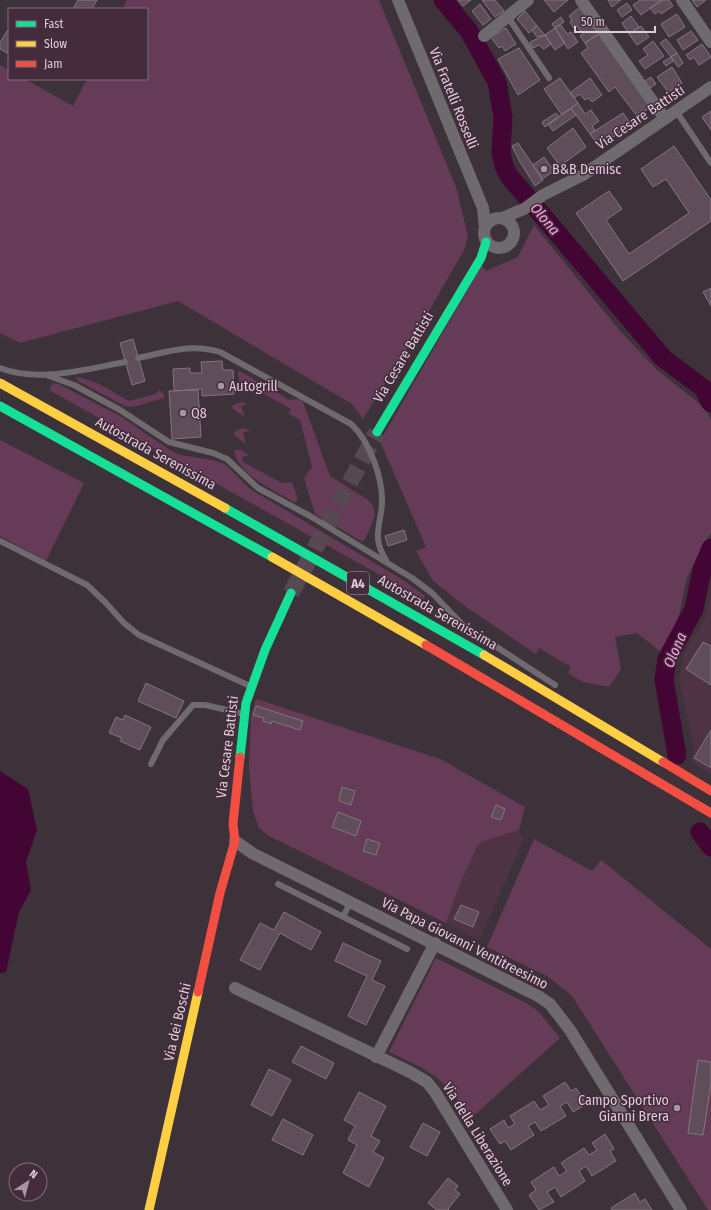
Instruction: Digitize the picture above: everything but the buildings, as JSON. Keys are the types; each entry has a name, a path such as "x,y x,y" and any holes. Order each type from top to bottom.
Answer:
{"main road":[{"name":"Via Cesare Battisti","path":"377,432 481,258"},
{"name":"Autostrada Serenissima","path":"0,383 150,465 480,652 711,791"},
{"name":"A4","path":"0,406 80,449 408,635 711,813"},
{"name":"Via Cesare Battisti","path":"235,841 233,824 244,714 251,686 291,593"},
{"name":"Via dei Boschi","path":"150,1210 220,893 235,841"}],"street":[{"name":"Via Fratelli Rosselli","path":"398,0 483,208 485,227"},
{"path":"484,36 508,18 528,0"},
{"path":"581,0 665,119"},
{"path":"682,0 711,42"},
{"name":"Via Cesare Battisti","path":"500,218 524,209 543,195 583,175 711,87"},
{"path":"483,208 511,223 514,232 512,241 505,248 491,245 484,235 485,227 491,221 500,218"},
{"name":"Via Cesare Battisti","path":"513,227 524,209"},
{"name":"Via Cesare Battisti","path":"481,258 491,245"},
{"name":"Via Papa Giovanni Ventitreesimo","path":"235,841 252,853 435,943 538,996 550,1004 570,1030 681,1210"},
{"path":"376,1057 435,943"},
{"name":"Via della Liberazione","path":"234,988 418,1076 432,1087 507,1210"}],"lane":[{"path":"508,18 549,78"},
{"path":"676,111 711,163"},
{"path":"138,358 188,347 208,348 220,352 351,424 362,436 373,458 382,497 377,527 378,543 387,562"},
{"path":"0,368 18,373 46,374 125,362"},
{"path":"46,374 74,385 120,410 169,442 213,453 227,459 258,488 387,562 432,593 463,625 545,677 563,692"},
{"path":"0,541 87,585 124,623 139,635 251,686"},
{"path":"568,697 604,726"},
{"path":"151,764 163,740 193,705 205,705 244,714"},
{"path":"278,884 407,949"},
{"path":"343,917 351,901"}],"shaded area":[{"path":"127,0 379,0 456,187 468,236 464,250 413,339 363,419 352,404 178,301 20,343 0,333 0,65 8,69 8,80 27,80 73,106 86,80 148,80 148,8 123,8"},
{"path":"534,225 620,331 657,370 695,400 708,413 711,420 711,533 701,549 687,578 679,615 662,653 637,633 615,637 621,669 609,687 583,682 568,673 571,667 539,648 536,654 466,607 433,581 416,551 426,547 380,441 482,265 486,271 518,257"},
{"path":"240,371 289,400 299,399 303,402 330,476 368,500 374,507 375,515 363,542 315,514 304,478 312,467 300,420 288,413 291,409 255,389 250,384 239,385 238,372"},
{"path":"78,377 97,383 129,401 156,394 159,390 164,394 164,398 133,407 125,406 78,381 76,378"},
{"path":"53,383 58,384 120,416 171,451 180,455 212,460 225,464 250,489 403,580 425,596 423,599 49,390"},
{"path":"243,402 248,404 241,406 245,417 232,408 234,404"},
{"path":"242,428 250,430 243,433 246,444 234,435 235,431"},
{"path":"0,440 84,483 46,561 0,536"},
{"path":"234,450 241,450 249,455 242,457 243,462 282,483 292,482 297,496 297,501 294,502 277,493 250,475 242,467"},
{"path":"711,589 711,774 690,761 695,753 679,679 684,653 705,619"},
{"path":"256,699 440,759 525,807 519,830 484,841 478,845 461,881 446,923 269,836 259,828 253,811 249,768 251,717"},
{"path":"0,771 28,789 37,830 26,862 31,890 19,912 6,972 0,973"},
{"path":"519,830 524,839 479,940 446,923 461,881 478,845 484,841"},
{"name":"Campo Sportivo Gianni Brera","path":"534,839 592,871 601,860 711,949 711,1210 708,1210 572,996 547,976 487,947"},
{"path":"436,958 526,1003 538,1011 560,1038 469,1120 457,1099 449,1088 441,1081 425,1070 389,1052"}],"waterway":[{"name":"Olona","path":"443,0 469,31 497,82 503,117 501,152 504,166 509,176 663,358 703,388 711,403"},
{"name":"Olona","path":"677,755 664,680 667,659 694,609 702,570 711,548"},
{"name":"Olona","path":"700,832 711,847"}],"tunnel":[{"path":"291,593 377,432"}],"traffic: fast":[{"path":"377,432 481,258 486,242"},
{"path":"0,406 272,557"},
{"path":"225,508 484,655"},
{"path":"240,757 246,703 265,650 291,593"}],"traffic: slow":[{"path":"0,383 225,508"},
{"path":"272,557 426,645"},
{"path":"484,655 663,762"},
{"path":"149,1210 198,992"}],"traffic: jam":[{"path":"426,645 711,813"},
{"path":"198,992 220,893 235,841 233,824 240,757"},
{"path":"663,762 711,791"}],"place":[{"name":"B&B Demisc","path":"544,169"},
{"name":"Autogrill","path":"221,386"},
{"name":"Q8","path":"183,413"},
{"name":"Campo Sportivo Gianni Brera","path":"677,1108"}]}
